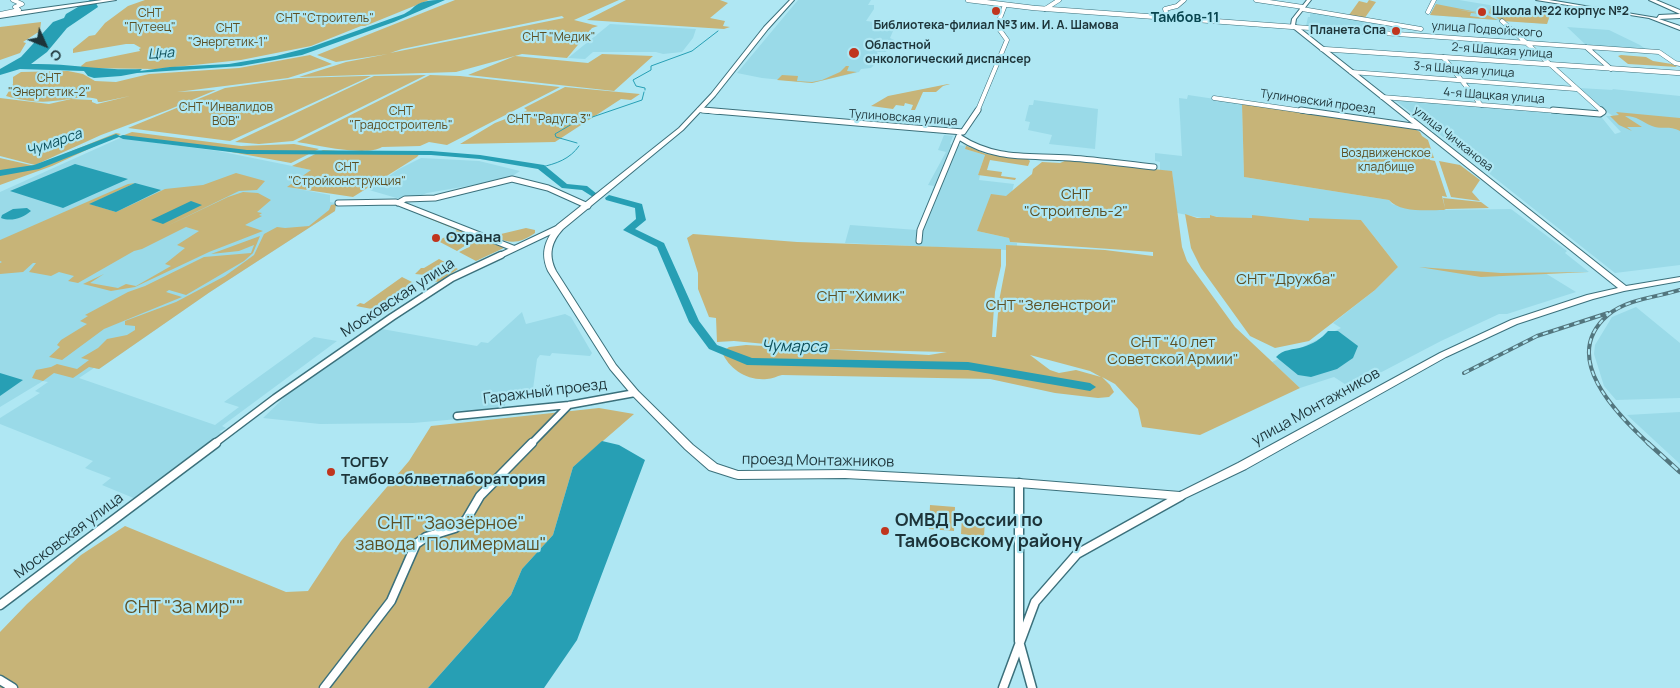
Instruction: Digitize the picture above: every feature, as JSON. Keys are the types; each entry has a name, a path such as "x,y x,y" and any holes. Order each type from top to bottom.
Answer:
{"main road":[{"path":"0,15 113,0"},
{"name":"Московская улица","path":"560,227 681,129 792,0"},
{"path":"1295,27 1293,25 1294,19 1309,0"},
{"path":"1539,0 1642,16 1677,26"},
{"path":"1547,0 1641,14 1669,16 1680,13"},
{"path":"1652,0 1680,13"},
{"path":"1672,10 1673,14 1666,19 1677,26"},
{"name":"улица Чичканова","path":"1295,27 1624,289"},
{"name":"проезд Монтажников","path":"560,227 549,242 547,257 550,268 613,367 635,393 689,447 713,467 738,475 845,474 1019,483 1182,496"},
{"name":"улица Монтажников","path":"1182,496 1242,466 1443,356 1514,322 1590,297 1680,279"}],"street":[{"path":"0,15 19,10 15,6 22,4 13,0"},
{"path":"968,0 1046,9 1295,27"},
{"path":"1046,9 1059,0"},
{"path":"1168,18 1165,9 1177,6 1184,0"},
{"path":"1256,0 1422,29"},
{"path":"1428,12 1434,0"},
{"name":"Тулиновская улица","path":"699,110 960,135 969,127 988,88 1007,40 997,26 1005,5"},
{"path":"1502,21 1576,88"},
{"name":"улица Подвойского","path":"1295,27 1659,52 1674,63 1680,64"},
{"path":"1586,47 1611,68"},
{"name":"2-я Шацкая улица","path":"1322,49 1680,73"},
{"path":"1443,57 1480,104"},
{"name":"3-я Шацкая улица","path":"1351,72 1576,88"},
{"name":"4-я Шацкая улица","path":"1382,97 1600,114 1603,112 1576,88"},
{"name":"Тулиновский проезд","path":"1214,98 1419,126"},
{"path":"919,241 920,230 960,135 969,144 991,153 1033,158 1070,158 1154,167"},
{"path":"398,203 405,199 435,198 512,179 548,188 588,206"},
{"path":"338,203 370,201 398,203 514,248"},
{"name":"Московская улица","path":"0,605 275,398 452,278 560,227"},
{"name":"Гаражный проезд","path":"458,416 569,404 635,393"},
{"path":"324,688 391,601 416,544 426,537 455,528 466,520 480,496 569,404"},
{"path":"1019,483 1019,641 1032,688"},
{"name":"улица Монтажников","path":"1004,688 1019,641 1035,602 1077,554 1182,496"},
{"path":"0,680 13,688"}],"shaded area":[{"path":"90,0 101,0 96,3 98,7 67,28 47,52 31,64 142,69 140,71 170,67 229,64 276,56 311,47 404,14 422,3 433,0 445,0 394,22 302,55 241,66 94,78 88,76 84,71 20,69 0,75 0,69 21,57 53,22 64,18 66,14"},
{"path":"798,0 871,0 868,5 874,5 874,9 866,21 896,24 890,38 894,40 886,52 877,52 880,59 871,68 812,83 762,78 737,73"},
{"name":"Школа №22 корпус №2","path":"1437,0 1459,0 1550,15 1547,24 1430,15"},
{"path":"1313,11 1404,27 1403,30 1389,27 1391,30 1384,30 1385,32 1306,26 1308,17 1310,17 1310,13 1313,14"},
{"path":"610,24 696,29 693,38 682,52 663,54 656,52 593,52 585,59 568,58"},
{"path":"1567,27 1609,30 1647,50 1587,46"},
{"path":"1579,88 1612,89 1680,96 1680,265 1615,273 1393,99 1599,114 1615,134 1621,132 1606,116 1613,116 1592,102"},
{"path":"1188,95 1242,103 1244,177 1389,200 1392,204 1408,208 1444,210 1511,209 1567,251 1565,253 1589,272 1545,273 1576,292 1507,314 1499,314 1441,341 1351,388 1334,377 1300,388 1272,362 1341,328 1333,323 1375,290 1398,267 1361,220 1310,221 1218,217 1210,215 1210,218 1202,218 1177,213 1172,172 1160,170 1160,162 1155,161 1155,153 1182,156 1179,98 1187,99"},
{"path":"1034,100 1098,109 1095,149 1049,144 1052,135 1028,130 1030,122 1025,121 1029,105 1033,105"},
{"path":"944,135 953,136 950,144 966,146 965,149 985,155 978,175 980,175 979,180 1014,184 1012,192 977,231 1009,238 1010,242 1017,243 1017,246 1006,245 1006,250 845,243 850,225 917,230 934,186 928,185 946,152 938,150"},
{"path":"120,138 218,151 312,170 288,187 330,195 330,202 336,203 335,211 210,292 99,369 94,368 79,378 215,425 239,407 224,402 314,337 337,341 222,426 226,428 219,432 222,433 136,499 102,485 111,478 85,468 93,461 0,424 0,418 40,393 35,391 48,382 43,381 0,407 0,192"},
{"path":"421,158 479,161 520,171 508,179 427,193 407,201 369,190 399,169"},
{"path":"75,164 128,179 63,208 10,191"},
{"path":"135,183 161,190 116,212 89,204"},
{"path":"191,201 202,205 163,224 151,220"},
{"path":"27,208 31,211 24,216 9,220 1,218 2,215 13,209"},
{"path":"1636,307 1680,343 1680,398 1616,400 1604,386 1594,354 1595,345 1612,317"},
{"path":"522,312 526,324 565,314 571,317 592,353 590,356 552,353 550,356 540,355 537,359 533,389 520,390 519,396 506,398 505,406 471,411 469,418 413,423 320,424 263,418 288,394 382,329 477,346 481,342 488,343"},
{"path":"1328,331 1338,331 1358,346 1353,358 1337,369 1311,377 1298,375 1276,357 1285,351 1313,343"},
{"path":"0,373 23,380 0,396"},
{"path":"1680,412 1680,464 1627,415"},
{"path":"602,441 619,445 645,460 577,640 544,688 428,688 511,595 522,569 553,535 573,467"}],"green space":[{"path":"145,0 429,0 311,46 241,60 156,69 82,68 81,66 86,62 140,51 139,49 141,48 134,44 73,53 73,49 89,36 95,35 105,23 128,6"},
{"name":"СНТ \"Медик\"","path":"455,0 619,0 574,20 598,26 592,28 567,58 522,54 456,72 299,77 346,62 388,54 336,62 317,55","holes":["562,16 564,18 390,53"]},
{"path":"626,0 720,0 728,3 710,18 725,21 723,26 730,27 724,29 587,20"},
{"path":"1369,0 1376,2 1364,19 1349,15 1359,1 1367,3"},
{"path":"1436,4 1483,14 1471,13 1470,16 1485,18 1487,15 1498,20 1430,15"},
{"path":"1491,6 1550,15 1547,24 1502,21 1489,13"},
{"path":"41,22 40,31 23,42 26,43 20,53 0,60 0,27"},
{"path":"602,54 653,56 614,91 468,75 515,56 588,63"},
{"name":"СНТ \"Энергетик-2\"","path":"310,55 332,64 288,78 177,92 216,90 101,135 35,165 0,156 0,98 49,104 71,99 92,100 92,102 97,104 130,96 101,102 98,102 97,99 86,97 41,102 6,96 13,84 13,77 21,72 68,71 83,74 95,81 116,82 149,74 239,68"},
{"path":"1618,56 1646,57 1653,61 1672,64 1677,67 1628,64"},
{"path":"846,66 849,66 847,71 857,72 812,83 777,80 782,75 798,76 797,81 812,82 822,80 840,72"},
{"path":"426,75 293,141 259,144 235,142 374,76"},
{"name":"СНТ \"Градостроитель\"","path":"430,75 460,76 560,87 447,145 429,142 420,146 382,147 375,150 353,151 297,142"},
{"name":"СНТ \"Инвалидов ВОВ\"","path":"371,76 230,141 128,128 225,88 298,78"},
{"path":"950,84 943,86 936,92 923,92 915,110 911,110 913,105 905,103 904,106 896,105 893,109 871,106 888,96"},
{"name":"СНТ \"Радуга 3\"","path":"565,87 640,94 631,100 621,99 555,142 460,144 495,123 526,111 524,108"},
{"name":"Воздвиженское кладбище","path":"1242,104 1409,126 1420,132 1428,140 1434,158 1429,158 1435,161 1447,197 1442,196 1445,208 1443,198 1481,202 1489,208 1407,209 1389,200 1244,177"},
{"path":"1616,112 1680,118 1680,131 1672,128 1656,127 1636,118 1625,116 1642,127 1627,127 1632,131 1619,125 1610,116 1619,115"},
{"path":"132,132 241,146 294,144 319,149 291,163 215,149 119,137"},
{"path":"116,133 121,134 52,166 0,185 0,158 35,166"},
{"path":"962,144 986,154 1028,159 1030,161 1028,166 990,160 987,170 1002,172 1001,176 1016,178 1015,180 978,175 985,155 965,149 966,146"},
{"name":"СНТ \"Стройконструкция\"","path":"323,150 369,153 422,151 417,157 353,197 287,187 311,170 292,166"},
{"path":"1067,160 1172,171 1182,247 1187,261 1235,327 1300,388 1200,435 1142,427 1138,409 1115,384 1102,377 1114,392 1109,397 1098,398 1055,393 990,379 782,375 769,379 760,379 746,376 734,369 722,352 729,347 746,345 816,349 734,341 717,342 716,318 709,317 698,289 698,273 687,238 693,234 797,242 1001,249 1001,266 995,292 992,337 996,337 999,301 1006,265 1006,245 1105,250 1153,256 1153,252 1010,242 1009,238 977,231 991,194 1006,196 1032,174 1033,169 1042,162 1060,163","holes":["820,349 947,352 929,355","1030,355 1090,371 1101,377 1076,370 1059,373 1050,370"]},
{"path":"1439,161 1460,165 1480,180 1472,192 1480,201 1451,197"},
{"path":"236,173 265,181 257,190 239,191 165,227 228,197 243,192 258,193 271,200 257,212 262,213 259,215 262,216 245,225 263,231 209,252 135,287 111,291 83,284 104,274 90,283 118,288 126,284 136,286 171,266 165,264 185,248 177,245 199,231 186,227 142,249 134,251 78,283 68,281 74,276 59,272 51,276 29,272 36,263 33,263 23,272 0,274 0,263 2,262 0,261 0,240 128,184 135,183 90,204 116,212 165,189 203,185"},
{"path":"336,204 335,211 210,292 99,369 89,367 73,378 54,373 43,381 32,378 36,370 57,364 77,369 89,360 81,358 98,348 107,339 127,335 135,330 135,326 125,325 125,321 176,302 225,276 254,255 264,234 277,227 309,226 329,210 331,205"},
{"path":"423,213 506,247 476,261 459,252 469,247 466,245 457,251 438,241 457,230 420,215"},
{"name":"СНТ \"Дружба\"","path":"1185,214 1197,218 1210,218 1210,215 1252,218 1252,215 1309,221 1309,218 1361,220 1398,267 1375,290 1309,341 1275,348 1250,336 1201,268 1191,248"},
{"path":"526,228 535,230 535,233 516,242 496,238 501,234"},
{"path":"260,236 253,253 244,261 186,295 169,290 166,292 182,297 104,329 62,360 49,357 60,347 57,345 61,340 87,324 80,321 88,316 85,315 128,292 145,286 204,257 251,253 254,245 239,251 211,254"},
{"path":"439,259 458,269 439,282 432,281 426,275 415,274 421,268"},
{"path":"1419,267 1501,273 1589,272 1481,277"},
{"path":"402,277 414,283 386,301 397,305 388,312 356,306 360,303 364,304"},
{"path":"599,408 634,414 573,467 553,535 522,569 511,595 428,688 0,688 0,632 27,604 81,555 125,526 286,592 308,591 341,541 409,461 431,426"},
{"path":"930,505 955,507 954,531 929,529"},
{"path":"962,516 985,519 984,537 961,534"}],"waterway":[{"path":"645,90 645,88 636,86 633,80 651,70 651,66 692,51 718,31"},
{"path":"577,143 556,137 555,134 572,124 642,100 644,92"},
{"name":"Чумарса","path":"0,173 36,167 116,136"},
{"name":"Чумарса","path":"123,137 247,152 431,153 480,157 541,167 565,186 584,188 593,194"},
{"path":"541,167 562,160 579,146"},
{"name":"Чумарса","path":"609,198 639,206 641,220 628,230 661,245 694,322 713,347 751,362 968,366 1090,387"}],"railway":[{"path":"1648,443 1622,417 1598,384 1591,366 1589,349 1594,331 1608,315 1624,305 1680,290"},
{"path":"1464,373 1537,336 1608,313"},
{"path":"1648,443 1680,472"}],"place":[{"name":"Библиотека-филиал №3 им. И. А. Шамова","path":"996,11"},
{"name":"Школа №22 корпус №2","path":"1482,12"},
{"name":"Планета Спа","path":"1396,31"},
{"name":"Областной онкологический диспансер","path":"854,53"},
{"name":"Охрана","path":"436,238"},
{"name":"ТОГБУ Тамбовоблветлаборатория","path":"331,472"},
{"name":"ОМВД России по Тамбовскому району","path":"885,531"}],"district":[{"name":"Тамбов-11","path":"1185,18"}],"park label":[{"name":"СНТ \"Строитель\"","path":"325,19"},
{"name":"СНТ \"Путеец\"","path":"150,21"},
{"name":"СНТ \"Энергетик-1\"","path":"228,36"},
{"name":"СНТ \"Строитель-2\"","path":"1076,204"},
{"name":"СНТ \"Химик\"","path":"861,297"},
{"name":"СНТ \"Зеленстрой\"","path":"1051,306"},
{"name":"СНТ \"40 лет Советской Армии\"","path":"1173,352"},
{"name":"СНТ \"Заозёрное\" завода \"Полимермаш\"","path":"451,534"},
{"name":"СНТ \"За мир\"\"","path":"184,608"}],"water label":[{"name":"Цна","path":"161,54"}]}
